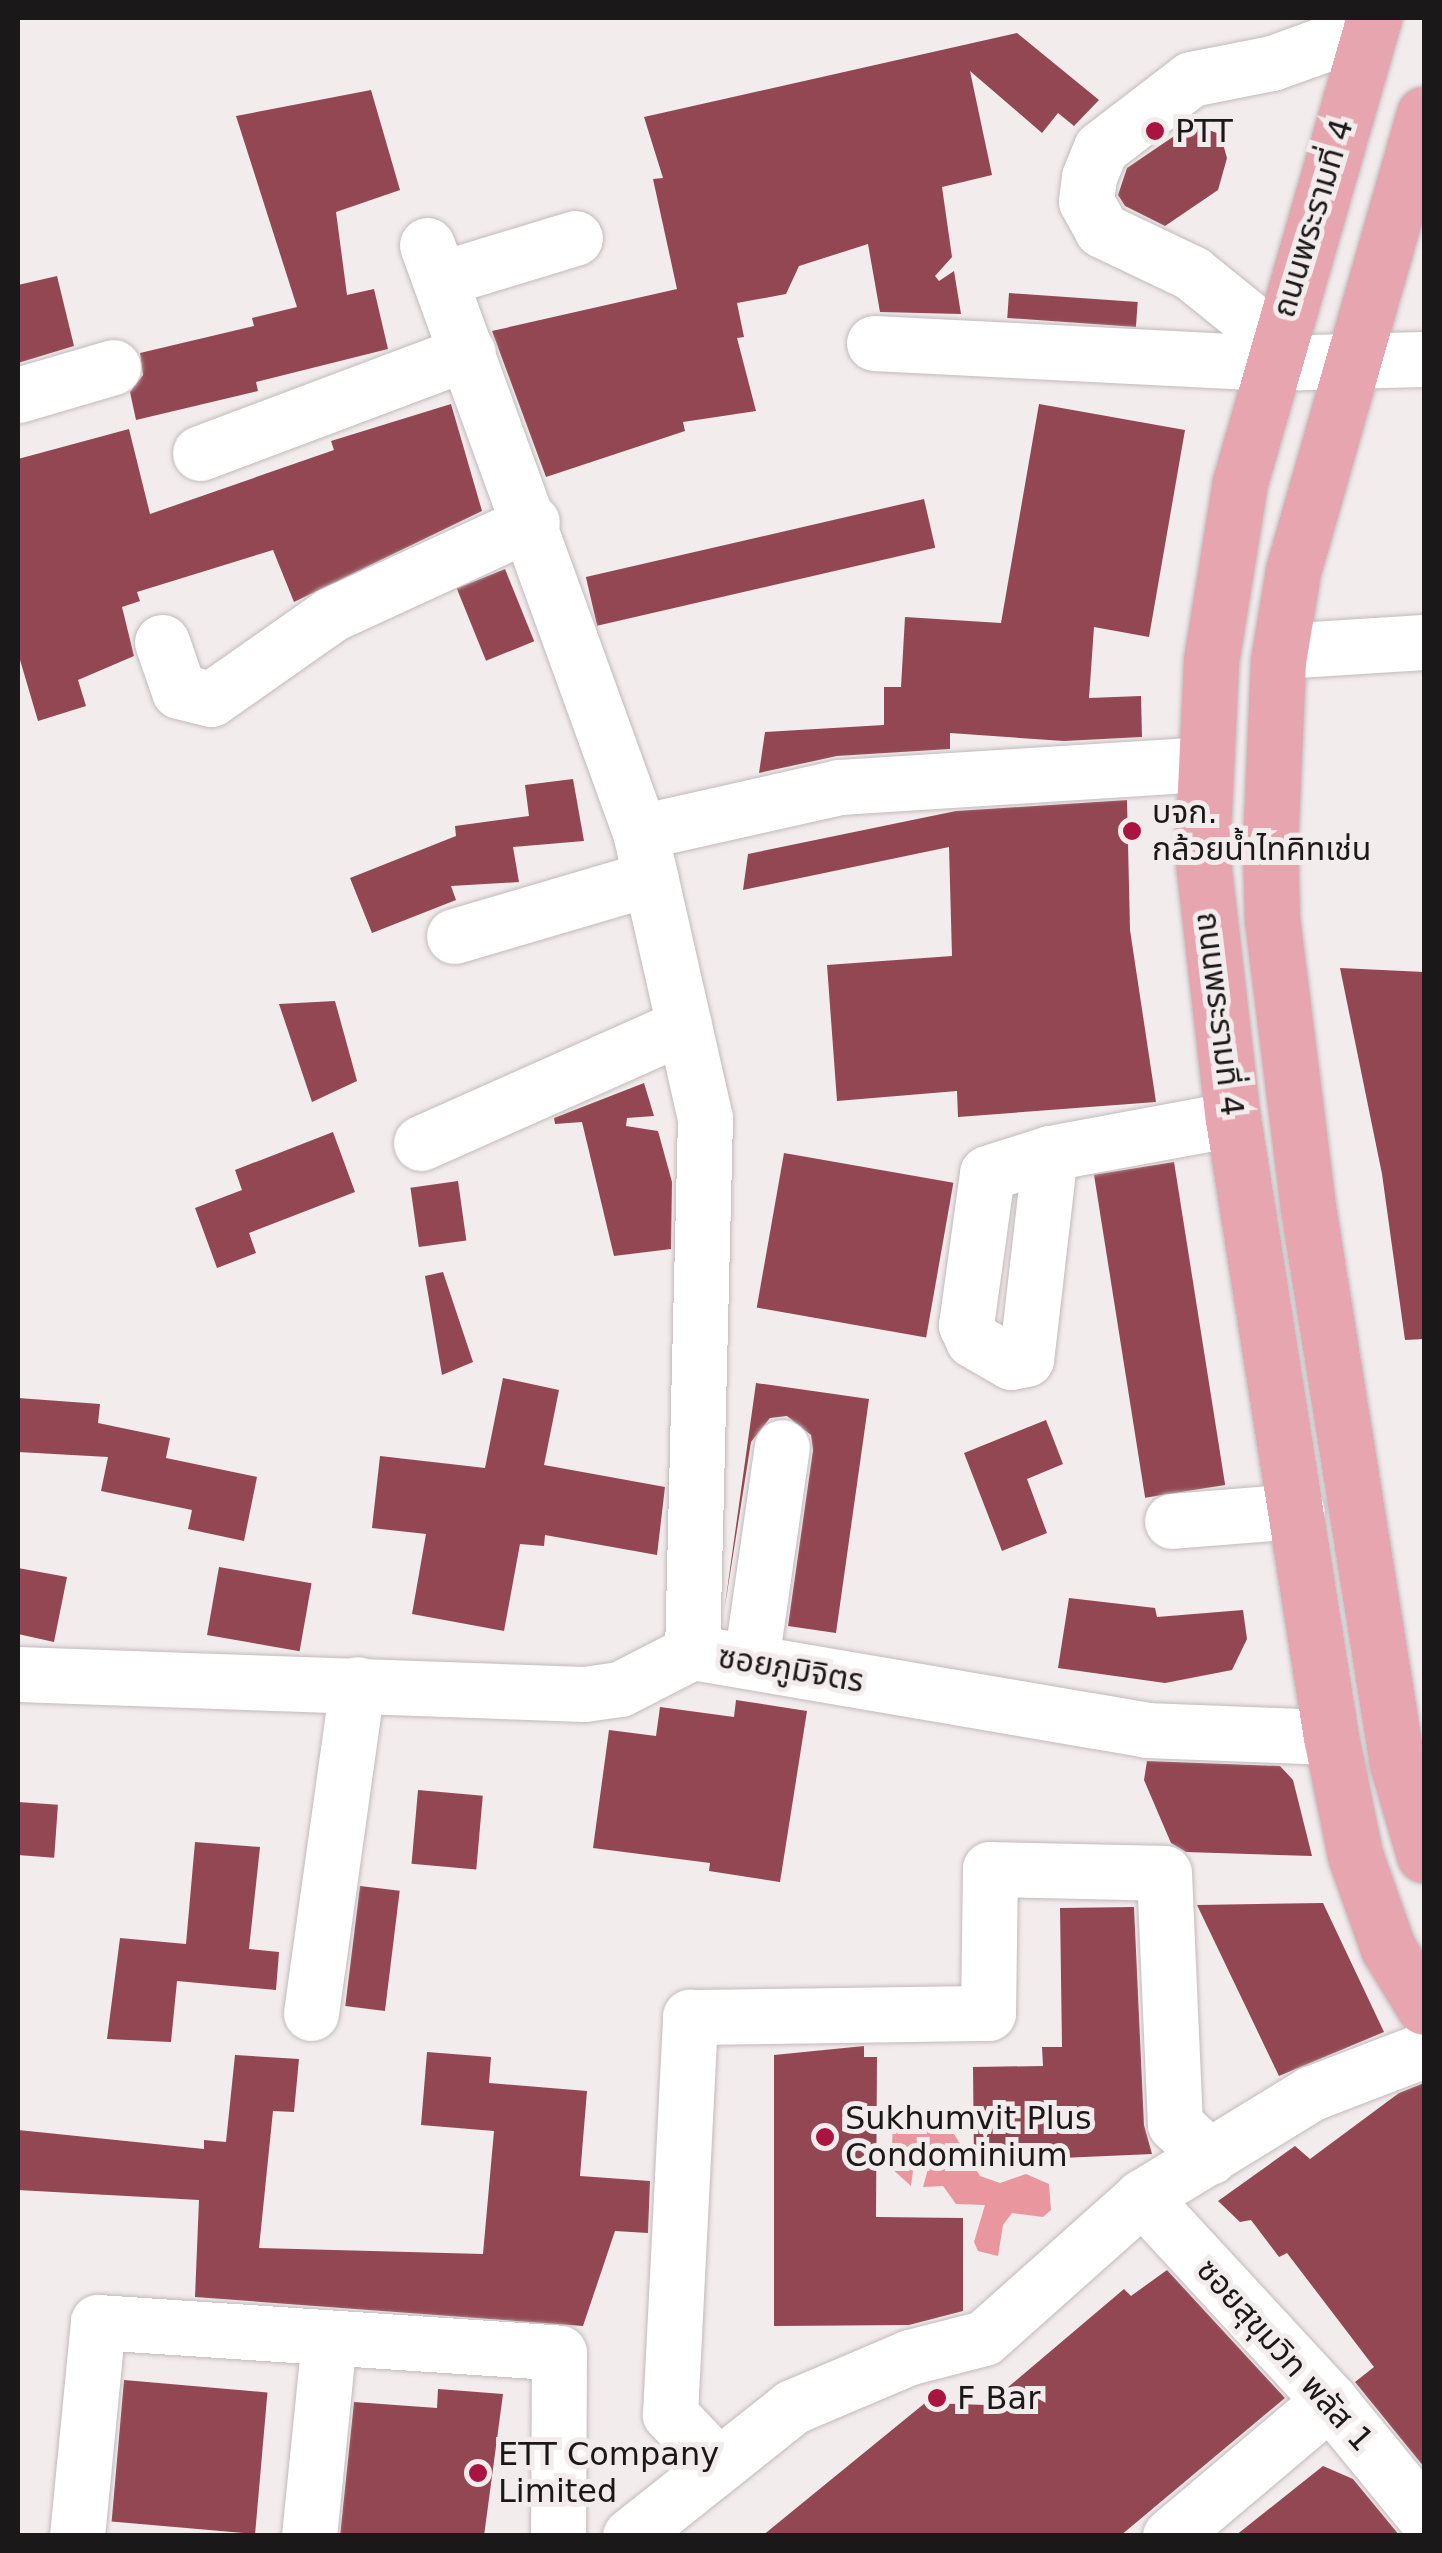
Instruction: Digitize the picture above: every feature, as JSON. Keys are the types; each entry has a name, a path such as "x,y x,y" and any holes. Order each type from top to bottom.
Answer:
{"main road":[{"name":"ถนนพระรามที่ 4","path":"1372,18 1273,352 1222,576 1203,764 1208,934 1232,1119 1331,1737 1355,1855 1388,1948 1424,2006"},
{"name":"ถนนพระรามที่ 4","path":"1424,114 1348,364 1293,570 1280,651 1271,760 1272,919 1308,1208 1411,1763 1424,1856"}],"street":[{"path":"1273,352 1192,273 1102,230 1086,201 1089,177 1101,148 1191,80 1272,63 1348,36 1372,18"},
{"path":"575,238 433,262 532,522 646,855 705,1118 706,1210 692,1652"},
{"path":"874,344 1273,352 1348,364 1424,359"},
{"path":"200,453 468,352"},
{"path":"18,395 113,367"},
{"path":"162,642 179,691 211,699 332,614 532,522"},
{"path":"1280,651 1424,642"},
{"path":"454,936 646,855 839,788 1203,764"},
{"path":"422,1143 684,1026"},
{"path":"1050,1153 1232,1119"},
{"path":"751,1662 782,1448"},
{"path":"1172,1521 1297,1511"},
{"name":"ซอยภูมิจิตร","path":"18,1674 584,1694 620,1689 692,1652 1146,1730 1331,1737"},
{"path":"311,2014 357,1684"},
{"path":"718,2465 670,2414 690,2016 988,2013 990,1868 1164,1872 1174,2124 1210,2157"},
{"path":"630,2536 792,2406 910,2357 984,2338 1142,2197 1312,2093 1424,2050"},
{"name":"ซอยสุขุมวิท พลัส 1","path":"1142,2197 1330,2401 1424,2516"},
{"path":"76,2536 98,2322 559,2353 558,2536"},
{"path":"309,2536 329,2338"},
{"path":"1170,2536 1330,2401"}],"shaded area":[{"path":"915,2110 946,2121 980,2176 1000,2183 1026,2174 1049,2184 1051,2210 1043,2217 1012,2213 1003,2225 998,2256 978,2251 974,2242 985,2205 956,2204 943,2186 923,2187 933,2151 916,2148 911,2186 891,2168 893,2122"}],"building":[{"path":"1017,33 1099,100 1074,126 1058,113 1042,133 970,71 992,175 942,187 952,257 935,276 939,281 954,271 961,314 880,312 868,244 799,266 786,294 737,303 744,337 737,338 756,411 683,422 685,431 546,477 492,331 677,289 653,179 663,178 644,117"},
{"path":"371,90 400,190 336,212 347,295 374,289 388,349 256,382 258,391 136,420 130,392 143,375 140,353 254,326 252,318 297,307 236,116"},
{"path":"1192,124 1217,133 1223,144 1227,158 1218,190 1165,226 1125,206 1118,195 1127,168"},
{"path":"57,276 74,346 18,363 18,285"},
{"path":"1009,293 1138,302 1136,327 1007,318"},
{"path":"451,404 482,511 294,602 273,550 137,592 140,601 122,607 134,656 78,680 86,706 38,721 18,653 18,459 129,429 150,514 334,450 331,441"},
{"path":"1039,404 1185,430 1149,637 1094,627 1089,698 1141,696 1142,737 1064,741 950,733 950,749 837,756 759,773 765,732 884,725 884,687 901,687 905,617 1001,623"},
{"path":"924,499 935,548 597,626 586,577"},
{"path":"505,569 534,641 486,661 457,588"},
{"path":"573,779 584,841 513,847 519,882 451,886 456,900 372,933 350,878 456,836 455,826 529,816 525,785"},
{"path":"1127,800 1130,930 1156,1102 958,1117 957,1091 837,1101 827,965 952,956 949,847 743,890 748,854 956,811"},
{"path":"1340,968 1424,972 1424,1339 1405,1340 1382,1174"},
{"path":"335,1001 357,1081 312,1102 279,1004"},
{"path":"644,1083 654,1116 627,1118 626,1126 658,1131 672,1182 671,1249 614,1256 582,1122 555,1124 554,1118"},
{"path":"333,1132 355,1192 249,1233 256,1253 217,1268 195,1208 242,1190 235,1170"},
{"path":"784,1153 953,1183 926,1337 757,1308"},
{"path":"1174,1162 1225,1485 1145,1498 1094,1175"},
{"path":"458,1181 466,1240 419,1247 410,1188"},
{"path":"443,1272 473,1362 442,1375 425,1276"},
{"path":"503,1378 559,1390 544,1465 665,1487 657,1555 545,1535 544,1546 520,1544 504,1631 412,1614 426,1534 372,1528 380,1456 485,1468"},
{"path":"756,1383 869,1399 836,1633 788,1626 813,1450 811,1435 787,1416 770,1418 751,1442 724,1612"},
{"path":"18,1398 100,1404 98,1423 170,1438 166,1458 257,1477 244,1541 188,1529 192,1510 101,1491 108,1457 18,1452"},
{"path":"1046,1420 1063,1464 1027,1479 1047,1533 1002,1551 964,1453"},
{"path":"219,1567 312,1583 300,1651 207,1635"},
{"path":"18,1568 67,1577 54,1642 18,1634"},
{"path":"1069,1598 1155,1608 1157,1617 1243,1610 1247,1639 1232,1670 1165,1683 1058,1668"},
{"path":"736,1700 807,1711 780,1882 709,1871 710,1863 593,1848 609,1730 656,1736 660,1707 734,1717"},
{"path":"1147,1761 1280,1766 1293,1780 1312,1856 1186,1852 1171,1843 1144,1780"},
{"path":"418,1790 483,1796 476,1869 412,1864"},
{"path":"18,1802 58,1805 54,1858 18,1855"},
{"path":"195,1842 260,1847 249,1949 279,1952 276,1990 177,1981 171,2042 107,2039 120,1938 186,1944"},
{"path":"360,1886 400,1891 385,2011 345,2006"},
{"path":"1323,1903 1384,2032 1279,2076 1197,1905"},
{"name":"Sukhumvit Plus Condominium","path":"1134,1907 1144,2125 1152,2154 974,2162 973,2067 1043,2066 1042,2047 1062,2047 1060,1908"},
{"name":"Sukhumvit Plus Condominium","path":"864,2046 864,2057 877,2057 876,2217 963,2218 963,2311 909,2325 774,2326 774,2055"},
{"path":"427,2052 491,2057 489,2083 587,2091 580,2176 650,2181 648,2233 615,2231 583,2326 195,2297 199,2200 18,2190 18,2130 204,2149 204,2140 226,2142 235,2055 299,2059 294,2112 273,2111 259,2248 483,2254 494,2131 421,2125"},
{"path":"1424,2083 1424,2467 1355,2382 1374,2367 1287,2253 1279,2257 1251,2220 1240,2222 1218,2201 1295,2146 1310,2159 1399,2093"},
{"path":"1167,2270 1285,2398 1120,2536 762,2536 925,2403 987,2405 1124,2289 1131,2296"},
{"path":"124,2380 267,2393 255,2534 112,2521"},
{"path":"438,2389 503,2394 484,2536 340,2536 354,2402 437,2408"},
{"path":"1323,2466 1353,2479 1400,2536 1235,2536"}],"place":[{"name":"PTT","path":"1155,131"},
{"name":"บจก. กล้วยน้ำไทคิทเช่น","path":"1132,831"},
{"name":"Sukhumvit Plus Condominium","path":"825,2137"},
{"name":"F Bar","path":"937,2398"},
{"name":"ETT Company Limited","path":"478,2473"}]}
